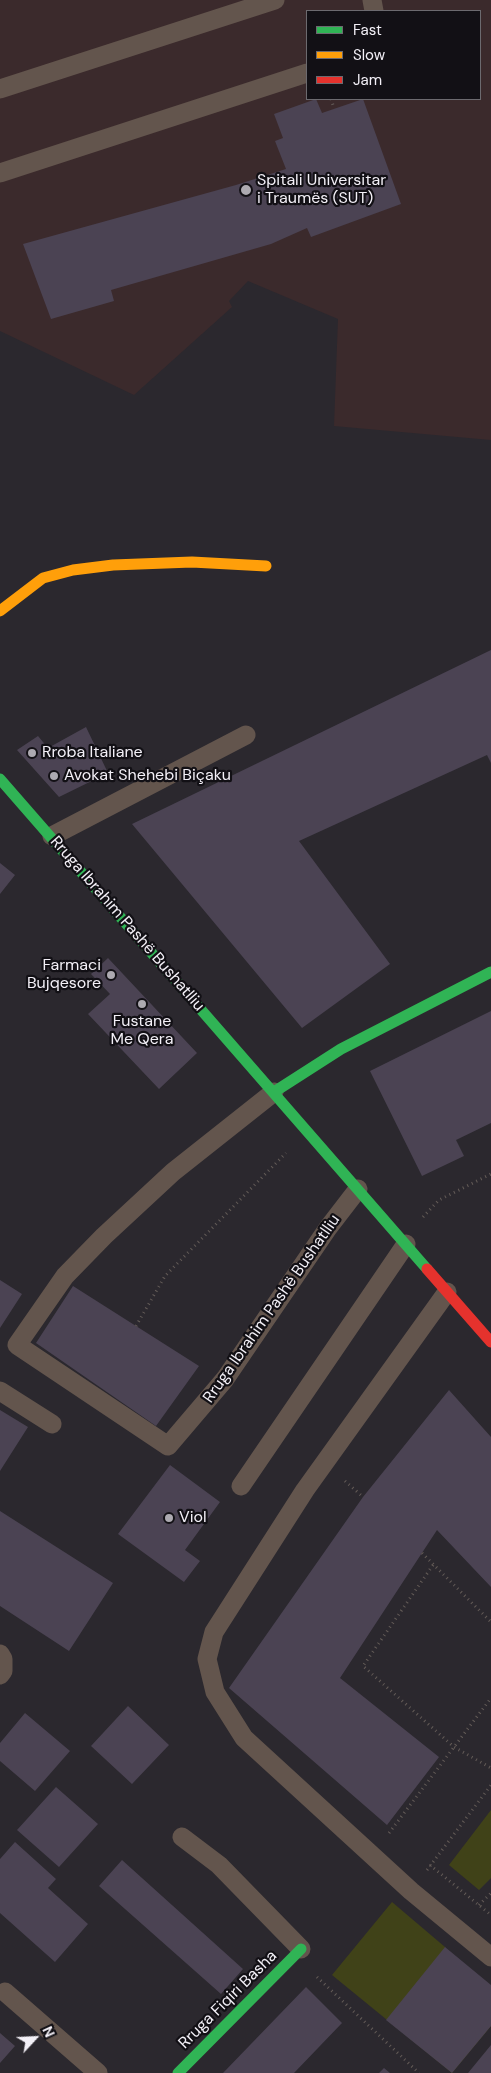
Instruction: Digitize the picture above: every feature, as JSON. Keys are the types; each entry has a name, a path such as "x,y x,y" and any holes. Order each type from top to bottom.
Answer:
{"main road":[{"path":"0,611 43,578 74,570 113,565 192,562 266,566"},
{"name":"Rruga Ibrahim Pashë Bushatlliu","path":"0,779 52,836 491,1342"},
{"path":"274,1092 342,1049 491,972"},
{"name":"Rruga Fiqiri Basha","path":"178,2073 298,1953"}],"lane":[{"path":"0,89 275,0"},
{"path":"0,173 306,73"},
{"path":"52,836 246,735"},
{"name":"Rruga Ibrahim Pashë Bushatlliu","path":"274,1092 173,1172 104,1236 65,1276 17,1345 168,1446 225,1379 328,1228 358,1189"},
{"path":"241,1486 404,1242"},
{"path":"447,1292 305,1490 214,1632 207,1659 215,1692 244,1738 411,1890 491,1957"},
{"path":"0,1391 52,1424"},
{"path":"0,1654 3,1659 3,1671 0,1675"},
{"path":"182,1837 219,1865 298,1953"},
{"path":"6,1992 98,2073"}],"path":[{"path":"331,100 334,108"},
{"path":"136,1326 165,1276 308,1131"},
{"path":"404,1242 439,1200 491,1174"},
{"path":"422,1553 491,1622"},
{"path":"433,1565 363,1666 454,1747 491,1768"},
{"path":"372,1855 491,1698"},
{"path":"411,1890 491,1785"},
{"path":"430,1865 491,1915"},
{"path":"480,1905 491,1893"},
{"path":"298,1953 419,2073"}],"shaded area":[{"name":"Spitali Universitar i Traumës (SUT)","path":"0,0 491,0 491,440 334,426 338,319 248,281 229,301 232,307 134,395 0,331"}],"green space":[{"path":"491,1810 491,1878 479,1890 449,1865"},
{"path":"392,1902 445,1947 491,2026 452,2073 332,1975"}],"building":[{"path":"313,100 316,100 322,113 363,100 401,204 311,237 307,228 271,244 111,290 114,301 51,319 23,244 236,185 286,169 275,141 283,138 274,114"},
{"path":"491,650 491,763 487,755 299,841 390,964 302,1028 132,824"},
{"path":"86,727 108,773 59,797 17,750 38,736 48,748"},
{"path":"0,863 15,875 0,894"},
{"path":"108,958 197,1053 159,1089 88,1014 110,994 91,974"},
{"path":"491,1011 491,1123 456,1140 464,1156 422,1176 370,1071"},
{"path":"0,1280 22,1294 0,1328"},
{"path":"73,1286 199,1366 156,1426 36,1343"},
{"path":"449,1390 491,1437 491,1587 437,1530 340,1678 439,1757 387,1825 229,1688 363,1497"},
{"path":"0,1410 28,1427 0,1471"},
{"name":"Viol","path":"170,1465 220,1502 185,1550 200,1561 184,1582 118,1534"},
{"path":"0,1511 113,1583 69,1651 0,1606"},
{"path":"128,1706 169,1745 132,1784 91,1746"},
{"path":"25,1713 70,1751 35,1791 0,1761 0,1743"},
{"path":"56,1787 98,1824 59,1867 17,1830"},
{"path":"15,1842 56,1879 48,1888 88,1924 55,1962 0,1913 0,1859"},
{"path":"122,1860 243,1969 221,1994 99,1886"},
{"path":"445,1947 491,1985 491,2026 452,2073 386,2020"},
{"path":"306,1987 342,2023 294,2073 223,2073"},
{"path":"0,2033 15,2046 0,2063"},
{"path":"491,2045 491,2073 468,2073"},
{"path":"384,2068 390,2073 379,2073"}],"traffic: fast":[{"path":"0,779 427,1269"},
{"path":"274,1092 341,1049 491,972"},
{"path":"178,2073 301,1949"}],"traffic: slow":[{"path":"0,611 43,578 73,570 113,565 192,562 266,566"}],"traffic: jam":[{"path":"427,1269 491,1342"}],"place":[{"name":"Spitali Universitar i Traumës (SUT)","path":"246,190"},
{"name":"Rroba Italiane","path":"32,753"},
{"name":"Avokat Shehebi Biçaku","path":"54,776"},
{"name":"Farmaci Bujqesore","path":"111,975"},
{"name":"Fustane Me Qera","path":"142,1004"},
{"name":"Viol","path":"169,1518"}]}
